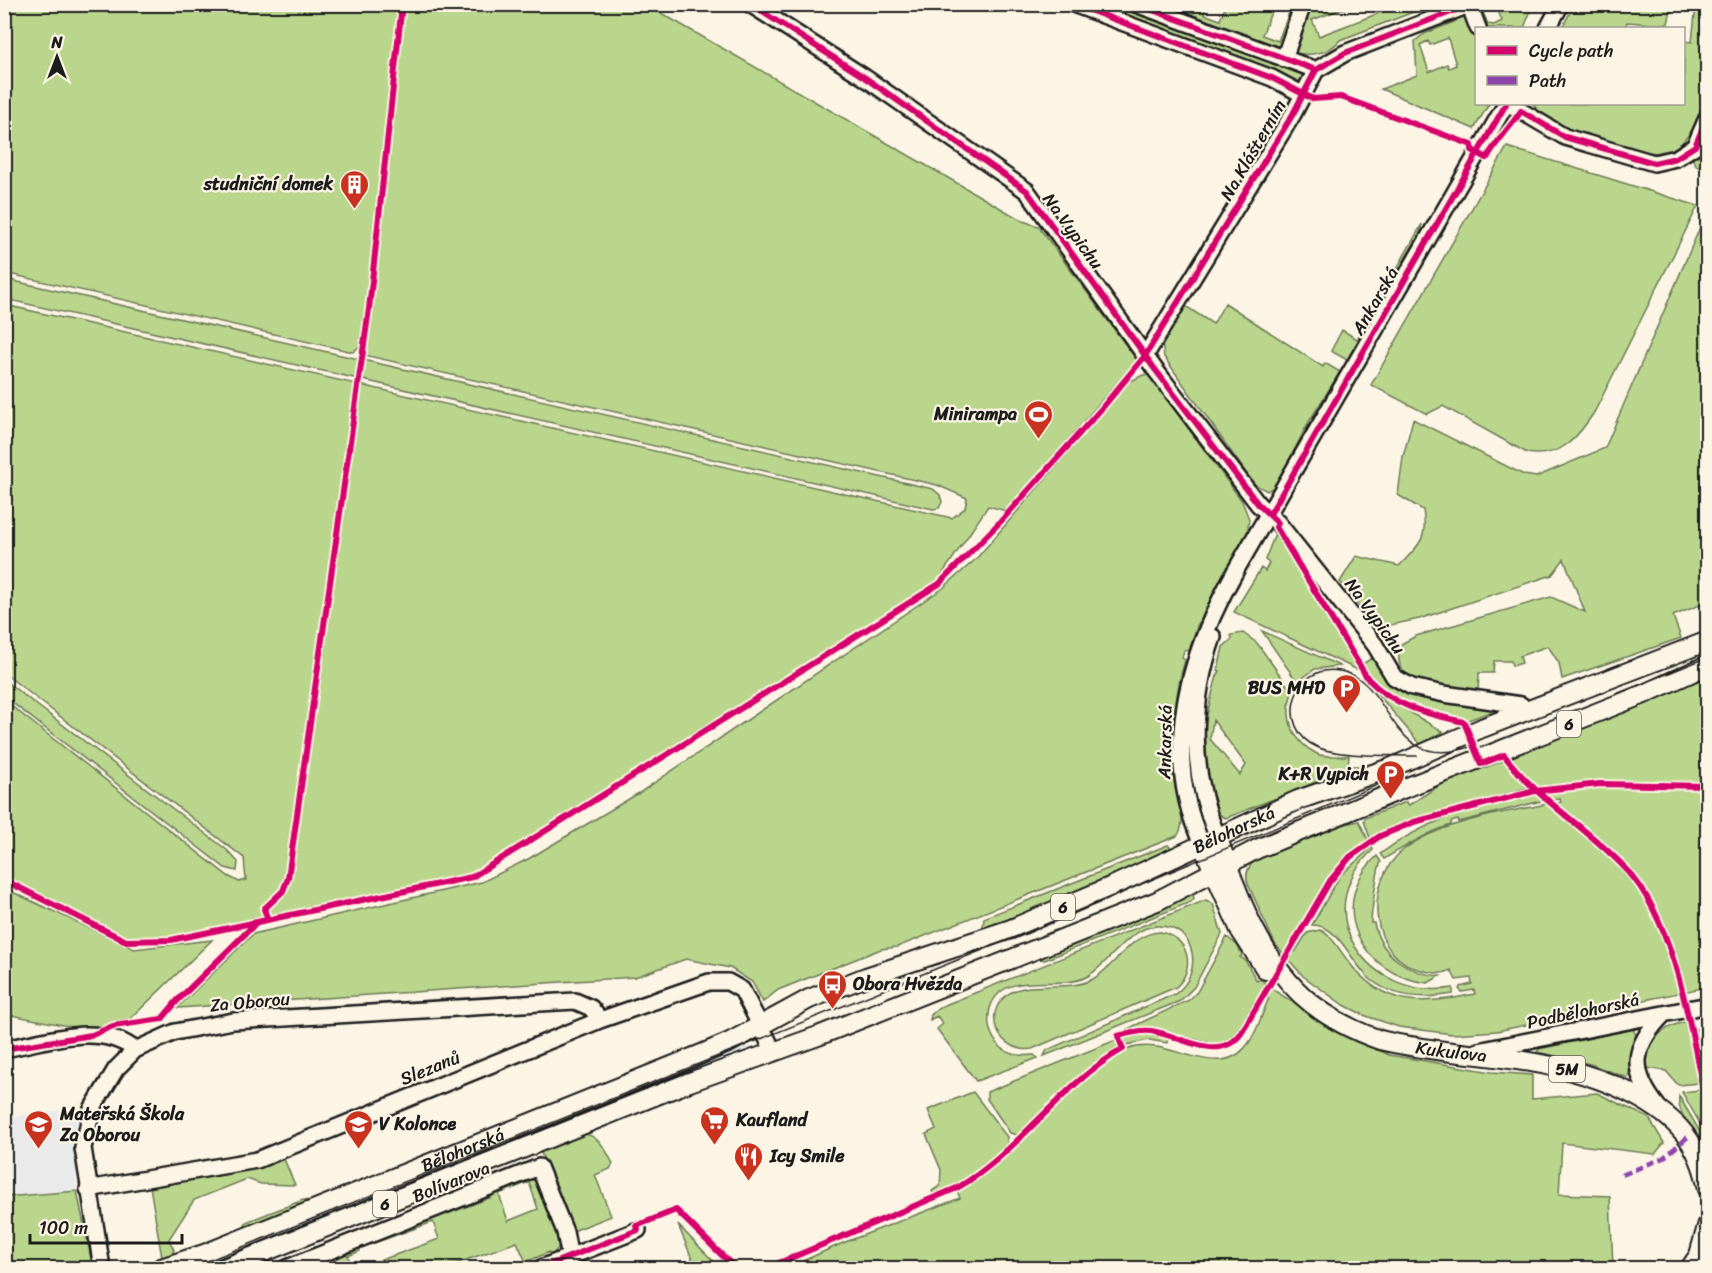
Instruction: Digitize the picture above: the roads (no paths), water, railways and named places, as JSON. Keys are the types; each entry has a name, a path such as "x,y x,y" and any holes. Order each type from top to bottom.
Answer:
{"main road":[{"name":"Bělohorská","path":"161,1269 204,1254 699,1055 800,1004 854,981 1011,929 1117,884 1298,800 1390,768 1524,712 1707,641"},
{"name":"Bělohorská","path":"224,1269 687,1083 774,1052 1157,901 1221,868 1400,789 1634,698 1707,665"},
{"name":"5M","path":"1209,840 1221,868"},
{"name":"Kukulova","path":"1221,868 1271,960 1310,1003 1347,1025 1378,1039 1406,1046 1557,1066 1609,1083 1660,1109 1678,1125 1694,1146 1707,1189"},
{"path":"1699,1260 1707,1223"}],"street":[{"name":"Na Vypichu","path":"750,4 864,77 1026,191 1145,356 1254,498 1270,514 1376,645 1394,677 1412,687 1434,692 1521,705 1524,712"},
{"path":"1073,4 1272,78 1302,94"},
{"path":"1136,4 1178,12 1284,59 1316,70"},
{"path":"1284,59 1303,4"},
{"path":"1549,27 1561,4"},
{"name":"Na Klášterním","path":"1145,356 1293,114 1316,70 1345,53 1469,5"},
{"path":"1469,5 1478,27"},
{"name":"Ankarská","path":"1209,840 1198,772 1196,728 1199,694 1215,631 1270,514 1507,105"},
{"path":"1510,105 1565,137 1654,163 1676,158 1695,146 1707,116"},
{"name":"Slezanů","path":"88,1189 257,1160 600,1020 716,981 732,983 742,990 762,1024"},
{"name":"Za Oborou","path":"102,1269 83,1148 92,1109 116,1069 135,1050 175,1032 199,1025 255,1020 575,1001 591,1008 600,1020"},
{"name":"Podbělohorská","path":"1466,1053 1707,1005"},
{"path":"1660,1109 1646,1092 1638,1074 1637,1058 1652,1026 1665,1014"},
{"path":"762,1024 774,1052"},
{"path":"4,1049 92,1035 112,1036 135,1050"},
{"name":"Bolívarova","path":"288,1269 539,1167 565,1232 570,1258"},
{"path":"541,1269 638,1230"}],"tram line":[{"path":"1615,695 1708,657"},
{"path":"1417,756 1351,754 1317,747 1304,738 1296,726 1293,712 1295,698 1301,686 1311,676 1324,671 1340,671 1358,678 1372,690 1406,737 1422,748 1442,752 1470,747"},
{"path":"190,1268 1015,937 1394,778"}],"place":[{"name":"studniční domek","path":"354,210"},
{"name":"Minirampa","path":"1038,440"},
{"name":"BUS MHD","path":"1346,714"},
{"name":"K+R Vypich","path":"1390,800"},
{"name":"Obora Hvězda","path":"832,1010"},
{"name":"Kaufland","path":"715,1146"},
{"name":"Mateřská Škola Za Oborou","path":"39,1150"},
{"name":"V Kolonce","path":"358,1150"},
{"name":"Icy Smile","path":"749,1182"}]}
